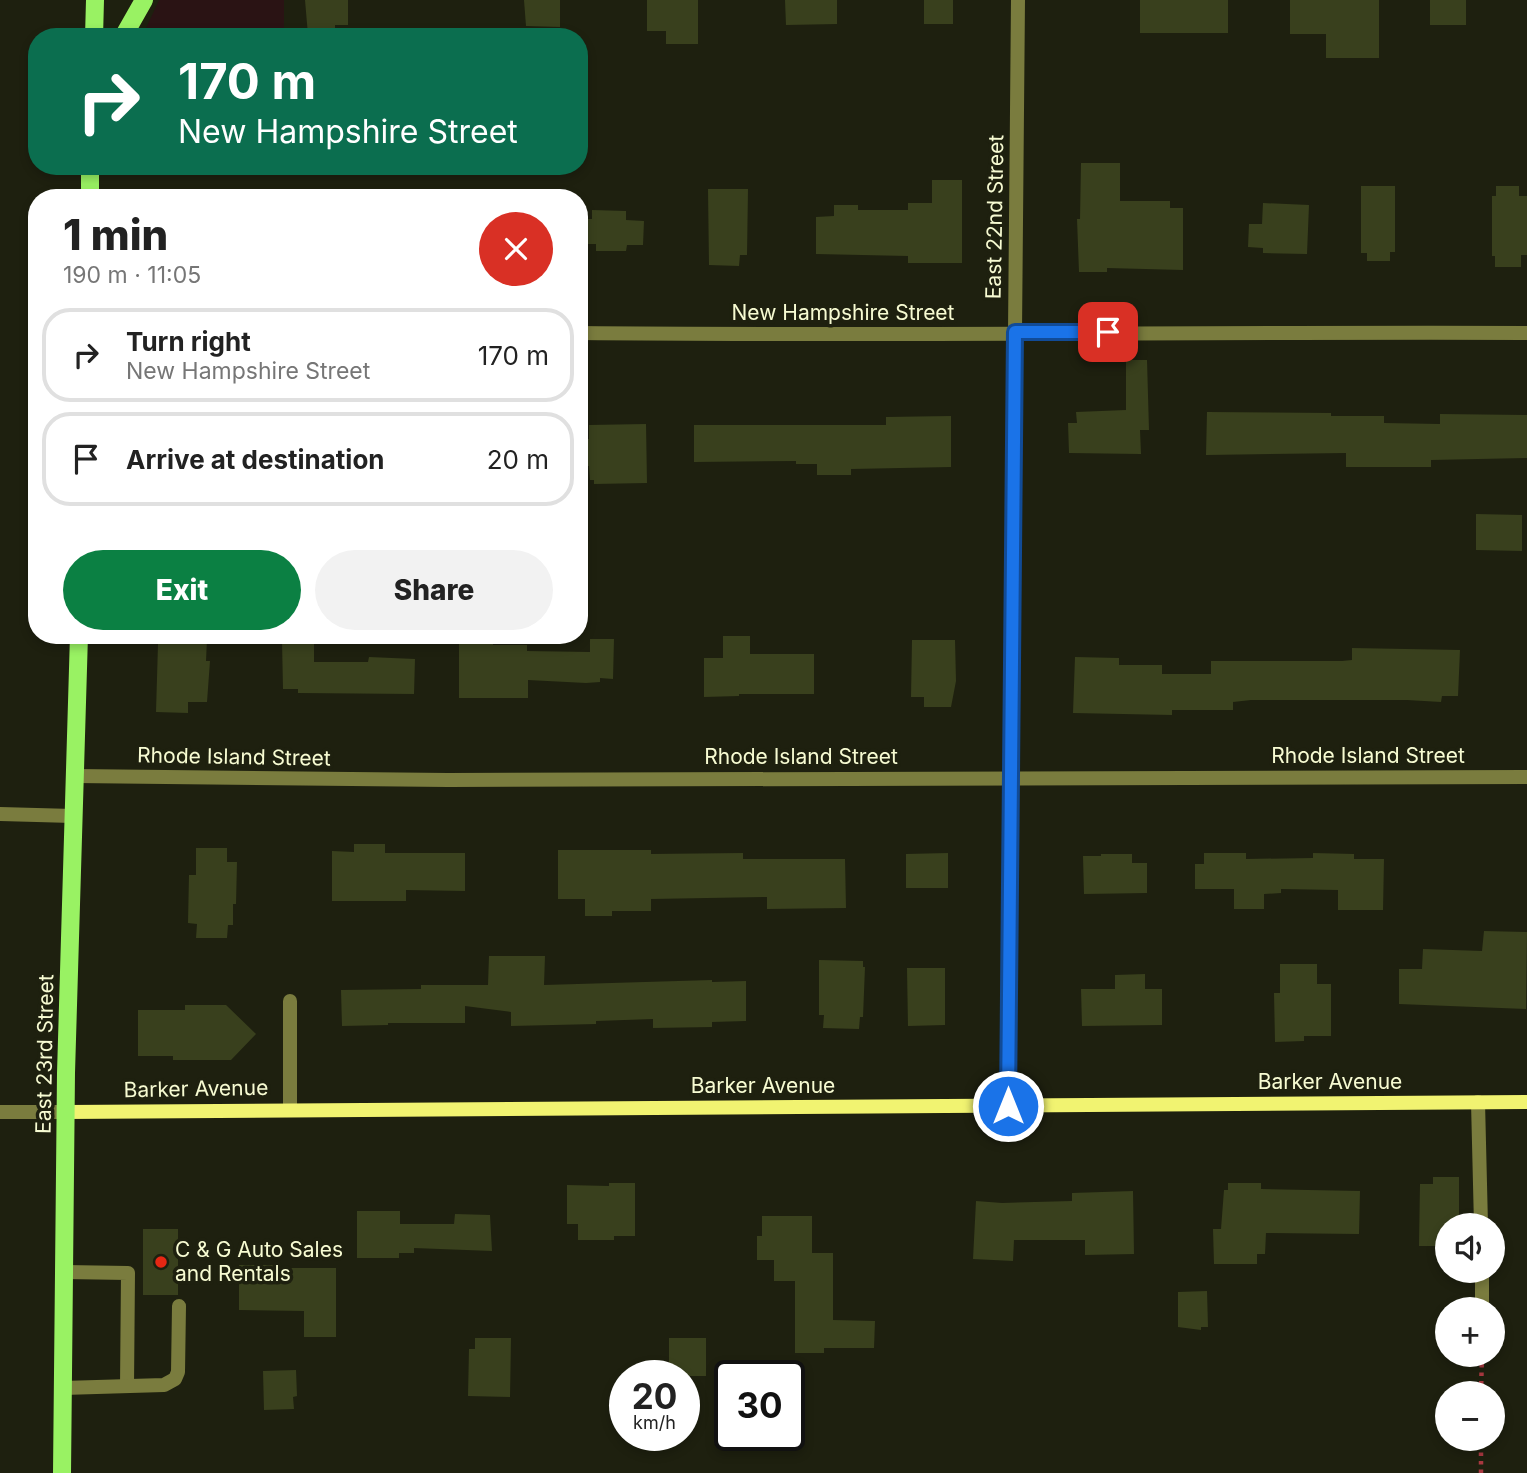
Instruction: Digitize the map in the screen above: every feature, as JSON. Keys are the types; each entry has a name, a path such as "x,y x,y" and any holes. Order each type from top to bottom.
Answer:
{"main road":[{"path":"94,28 95,0"},
{"path":"128,28 144,0"},
{"name":"East 23rd Street","path":"62,1473 66,1112 79,644"}],"street":[{"name":"East 22nd Street","path":"1008,1106 1018,0"},
{"name":"New Hampshire Street","path":"588,333 836,335 1015,332 1527,332"},
{"name":"Rhode Island Street","path":"75,776 434,780 1527,777"},
{"path":"0,814 73,816"},
{"path":"290,1001 290,1110"},
{"path":"1478,1102 1481,1213"},
{"name":"Barker Avenue","path":"0,1112 1527,1102"},
{"path":"65,1272 128,1273 127,1386"},
{"path":"63,1388 163,1385 175,1379 178,1371 179,1306"}],"path":[{"path":"1480,1473 1481,1451"}],"shaded area":[{"path":"159,0 284,0 284,28 146,28"}],"building":[{"path":"305,0 348,0 348,25 307,28"},
{"path":"524,0 560,0 560,27 526,26"},
{"path":"647,0 698,0 698,44 666,44 666,31 647,31"},
{"path":"785,0 837,0 837,24 786,25"},
{"path":"924,0 953,0 953,24 924,24"},
{"path":"1140,0 1228,0 1228,33 1140,33"},
{"path":"1290,0 1379,0 1379,58 1326,58 1326,34 1290,34"},
{"path":"1430,0 1466,0 1466,25 1430,25"},
{"path":"1081,163 1120,163 1120,201 1170,201 1170,208 1183,208 1183,270 1107,268 1107,272 1079,272 1077,219 1080,219"},
{"path":"932,180 962,180 962,263 908,263 908,256 816,254 816,217 834,216 834,205 858,205 858,210 908,210 908,203 932,203"},
{"path":"1361,186 1395,186 1395,252 1390,252 1390,261 1367,261 1367,253 1361,253"},
{"path":"1496,186 1519,186 1519,196 1527,196 1527,255 1521,255 1521,267 1495,267 1495,256 1492,256 1492,196 1496,196"},
{"path":"708,189 748,189 747,255 740,255 739,266 709,265"},
{"path":"1263,203 1309,205 1307,254 1263,253 1263,248 1248,247 1249,224 1262,224"},
{"path":"592,210 626,211 626,220 644,221 643,245 627,245 626,251 596,251 596,244 588,244 588,219 592,219"},
{"path":"1126,360 1147,360 1149,430 1140,430 1141,454 1069,453 1068,423 1077,423 1076,412 1126,410"},
{"path":"1207,412 1331,413 1331,416 1384,416 1384,423 1440,424 1440,414 1527,415 1527,458 1431,460 1431,467 1346,467 1346,453 1206,455"},
{"path":"951,416 951,467 851,469 851,475 817,475 817,464 796,464 796,461 694,462 694,425 886,425 886,417"},
{"path":"646,424 647,483 594,484 594,480 590,480 589,425"},
{"path":"1476,514 1522,515 1522,551 1476,550"},
{"path":"723,636 750,636 750,654 814,654 814,694 704,697 704,658 723,658"},
{"path":"590,639 614,639 613,679 600,678 600,682 586,683 528,680 528,698 459,698 459,644 527,645 527,651 590,652"},
{"path":"912,640 955,640 956,681 951,707 924,707 924,697 911,697"},
{"path":"158,644 207,644 206,661 210,661 207,702 188,702 188,713 156,712"},
{"path":"282,644 314,644 314,662 368,662 369,657 415,659 414,694 298,693 298,689 283,689"},
{"path":"1352,648 1460,650 1458,696 1442,696 1441,702 1251,700 1233,702 1233,710 1172,710 1172,715 1073,713 1075,657 1119,658 1119,665 1162,665 1162,674 1211,674 1211,661 1342,661 1352,660"},
{"path":"354,844 385,844 385,853 465,853 465,891 406,890 406,901 332,901 332,851 354,852"},
{"path":"196,848 227,848 227,862 237,862 236,904 233,904 233,925 228,925 227,938 196,938 197,924 188,923 189,875 196,875"},
{"path":"558,850 651,850 651,854 743,853 743,859 845,859 846,908 767,909 767,897 651,899 651,911 612,911 612,916 585,916 585,899 558,899"},
{"path":"948,853 948,888 906,888 906,854"},
{"path":"1204,853 1246,853 1246,859 1313,858 1313,853 1354,854 1354,859 1384,859 1383,910 1338,910 1338,890 1281,889 1281,893 1264,894 1264,909 1234,909 1234,889 1195,889 1195,864 1204,864"},
{"path":"1132,854 1132,863 1147,863 1147,893 1084,894 1083,856"},
{"path":"1484,931 1527,932 1526,1009 1399,1004 1399,969 1422,969 1423,949 1482,951"},
{"path":"489,956 545,956 544,985 746,981 746,1021 712,1022 712,1027 653,1028 653,1019 596,1021 596,1024 511,1026 511,1012 465,1006 465,1023 342,1026 341,990 421,989 421,985 488,985"},
{"path":"819,960 863,961 863,1017 860,1017 859,1029 823,1028 824,1015 819,1015"},
{"path":"1280,964 1317,964 1317,984 1331,984 1331,1036 1304,1036 1304,1041 1275,1042 1274,993 1280,993"},
{"path":"907,968 945,968 945,1025 908,1026"},
{"path":"1145,974 1145,989 1162,989 1162,1025 1082,1026 1081,989 1115,989 1115,975"},
{"path":"185,1005 226,1005 256,1034 231,1060 173,1060 173,1056 138,1056 138,1010 185,1010"},
{"path":"1433,1177 1459,1177 1459,1213 1435,1213 1435,1246 1419,1246 1420,1184 1433,1184"},
{"path":"609,1183 635,1183 635,1236 614,1236 614,1240 578,1240 578,1224 567,1224 567,1185 609,1186"},
{"path":"1228,1183 1261,1183 1261,1189 1360,1191 1359,1234 1266,1233 1265,1254 1257,1254 1257,1264 1214,1264 1213,1229 1221,1229 1224,1190 1228,1190"},
{"path":"1133,1191 1134,1254 1085,1255 1085,1240 1014,1240 1013,1261 973,1259 976,1201 1072,1201 1072,1193"},
{"path":"357,1211 400,1211 400,1224 454,1224 455,1214 490,1215 492,1251 414,1248 414,1253 399,1253 399,1258 357,1258"},
{"path":"762,1216 812,1216 812,1253 833,1253 833,1320 875,1321 874,1348 824,1348 824,1353 795,1353 795,1281 774,1281 774,1260 757,1260 757,1236 762,1236"},
{"name":"C & G Auto Sales and Rentals","path":"143,1229 178,1229 178,1295 143,1295"},
{"path":"239,1265 336,1268 336,1337 304,1337 304,1311 239,1310"},
{"path":"1207,1291 1208,1327 1201,1327 1201,1330 1178,1327 1178,1292"},
{"path":"475,1338 511,1338 510,1397 468,1396 469,1349 475,1349"},
{"path":"669,1338 706,1338 706,1376 700,1376 700,1360 669,1360"},
{"path":"296,1370 297,1396 293,1397 294,1409 264,1410 263,1371"}],"place":[{"name":"C & G Auto Sales and Rentals","path":"161,1262"}],"route":[{"path":"1008,1106 1015,332 1108,332"}]}
